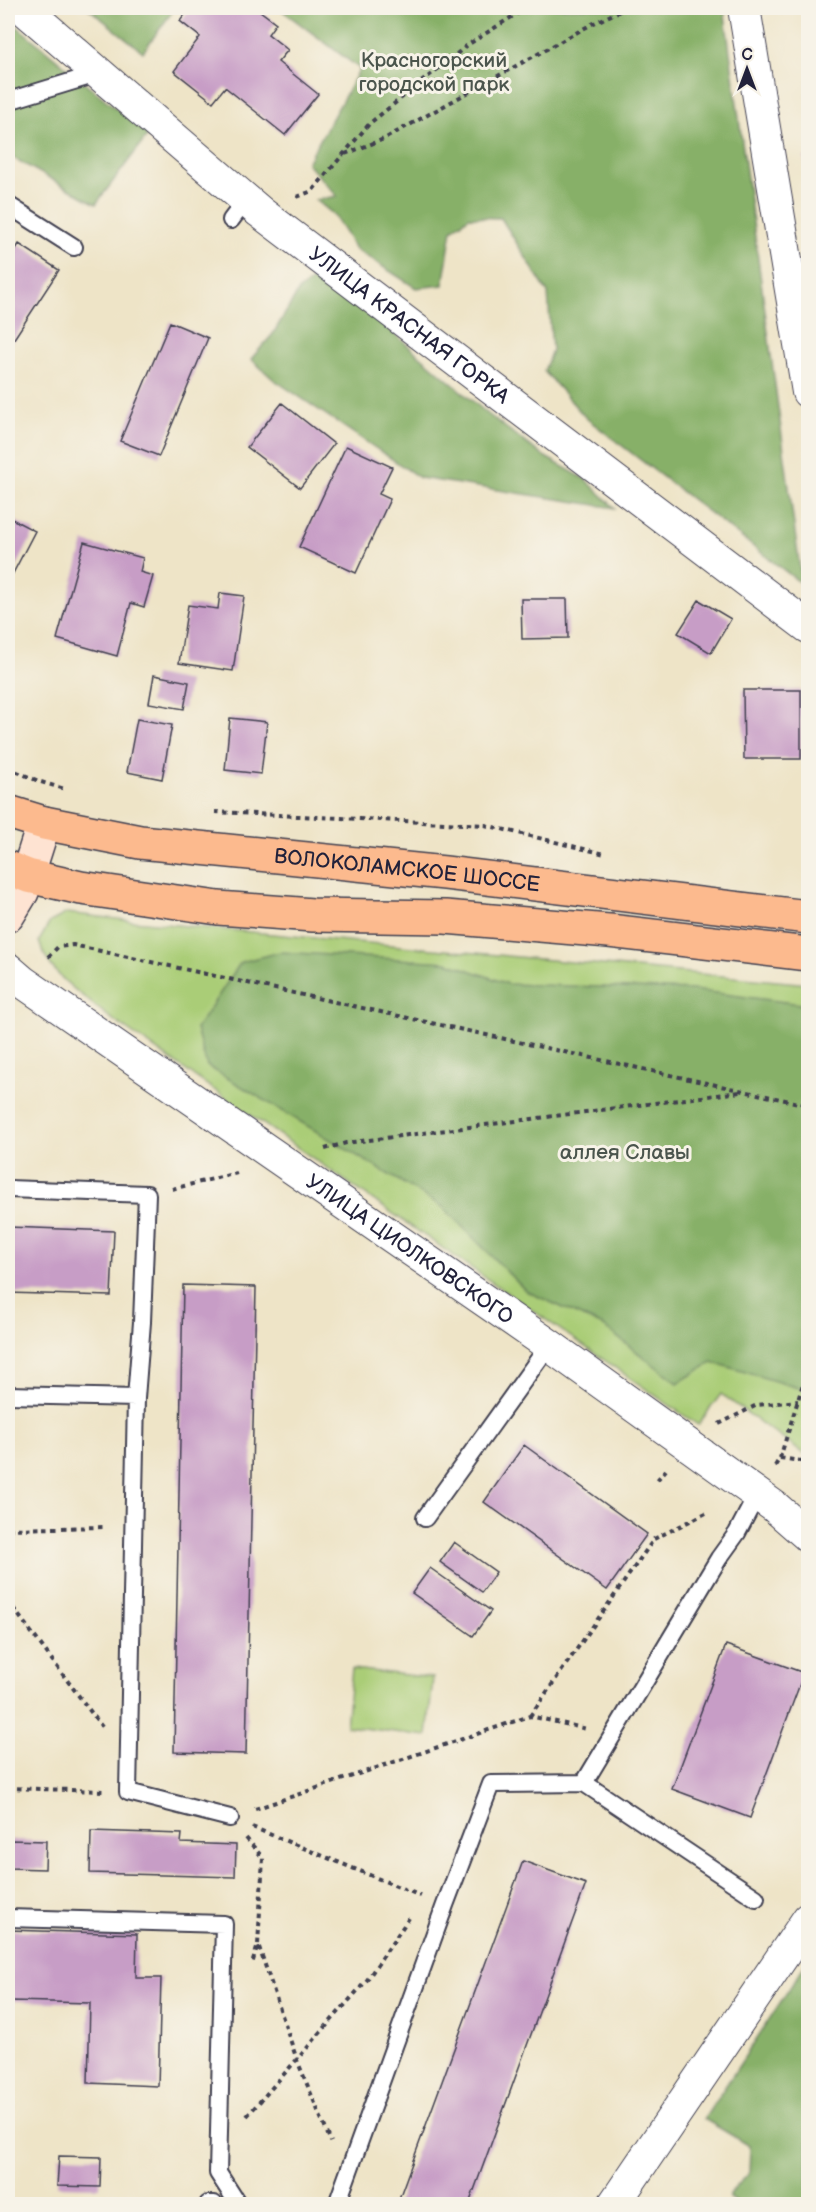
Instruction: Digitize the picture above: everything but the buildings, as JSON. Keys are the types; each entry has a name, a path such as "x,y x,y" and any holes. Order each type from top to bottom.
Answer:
{"main road":[{"name":"ВОЛОКОЛАМСКОЕ ШОССЕ","path":"8,812 44,823 140,842 185,848 445,873 808,917"},
{"name":"ВОЛОКОЛАМСКОЕ ШОССЕ","path":"18,872 81,888 218,908 313,915 445,917 609,931 808,954"}],"street":[{"name":"УЛИЦА КРАСНАЯ ГОРКА","path":"23,8 100,72 246,211 808,627"},
{"path":"744,8 808,393"},
{"path":"8,915 22,892 18,872 44,823"},
{"name":"УЛИЦА ЦИОЛКОВСКОГО","path":"8,969 23,982 549,1345 757,1494 808,1536"},
{"path":"614,2205 808,1919"}],"lane":[{"path":"8,101 100,72"},
{"path":"8,205 74,247"},
{"path":"8,1189 147,1194 142,1322 136,1398 128,1792 230,1818"},
{"path":"425,1518 549,1345"},
{"path":"8,1395 136,1398"},
{"path":"584,1783 719,1558 737,1533 757,1494"},
{"path":"337,2205 491,1784 584,1783 756,1898"},
{"path":"8,1918 224,1924 218,2173 238,2205"},
{"path":"208,2205 214,2205"}],"path":[{"path":"246,211 312,191 370,123 469,44 526,8"},
{"path":"343,154 384,139 592,24 626,8"},
{"path":"8,768 41,782 74,791"},
{"path":"205,811 485,825 615,855"},
{"path":"45,959 58,947 74,945 808,1105"},
{"path":"317,1151 357,1142 743,1091"},
{"path":"147,1194 244,1172"},
{"path":"757,1494 780,1458 808,1368"},
{"path":"717,1425 757,1405 798,1401"},
{"path":"780,1458 808,1462"},
{"path":"530,1716 654,1539 706,1513"},
{"path":"8,1529 133,1526"},
{"path":"8,1600 128,1762"},
{"path":"230,1818 530,1716 614,1736"},
{"path":"8,1788 128,1792"},
{"path":"230,1818 424,1897 417,1906"},
{"path":"222,2007 248,1978 258,1945 263,1858 230,1818"},
{"path":"219,2148 367,1980 411,1916"},
{"path":"258,1945 297,2060 346,2179"}],"green space":[{"path":"88,8 175,8 143,52"},
{"name":"Красногорский городской парк","path":"279,8 724,8 802,584 586,418 544,371 552,350 548,293 501,218 469,217 452,230 443,285 416,288 355,249 334,215 316,200 337,196 307,163 360,69"},
{"path":"8,19 148,135 96,204 8,155"},
{"path":"312,280 328,282 391,331 489,415 542,455 585,479 615,508 420,478 273,379 251,359 273,334 299,290"},
{"name":"аллея Славы","path":"67,913 808,984 808,1457 721,1394 698,1425 109,1017 58,974 50,964 39,941 50,922"},
{"name":"аллея Славы","path":"280,952 447,962 508,984 693,990 808,1005 808,1391 712,1362 678,1383 601,1325 526,1291 443,1207 207,1066 196,1029 241,962"},
{"path":"352,1669 433,1678 427,1736 346,1726"},
{"path":"808,1960 808,2204 739,2204 729,2198 729,2194 749,2174 750,2146 704,2119"}]}
